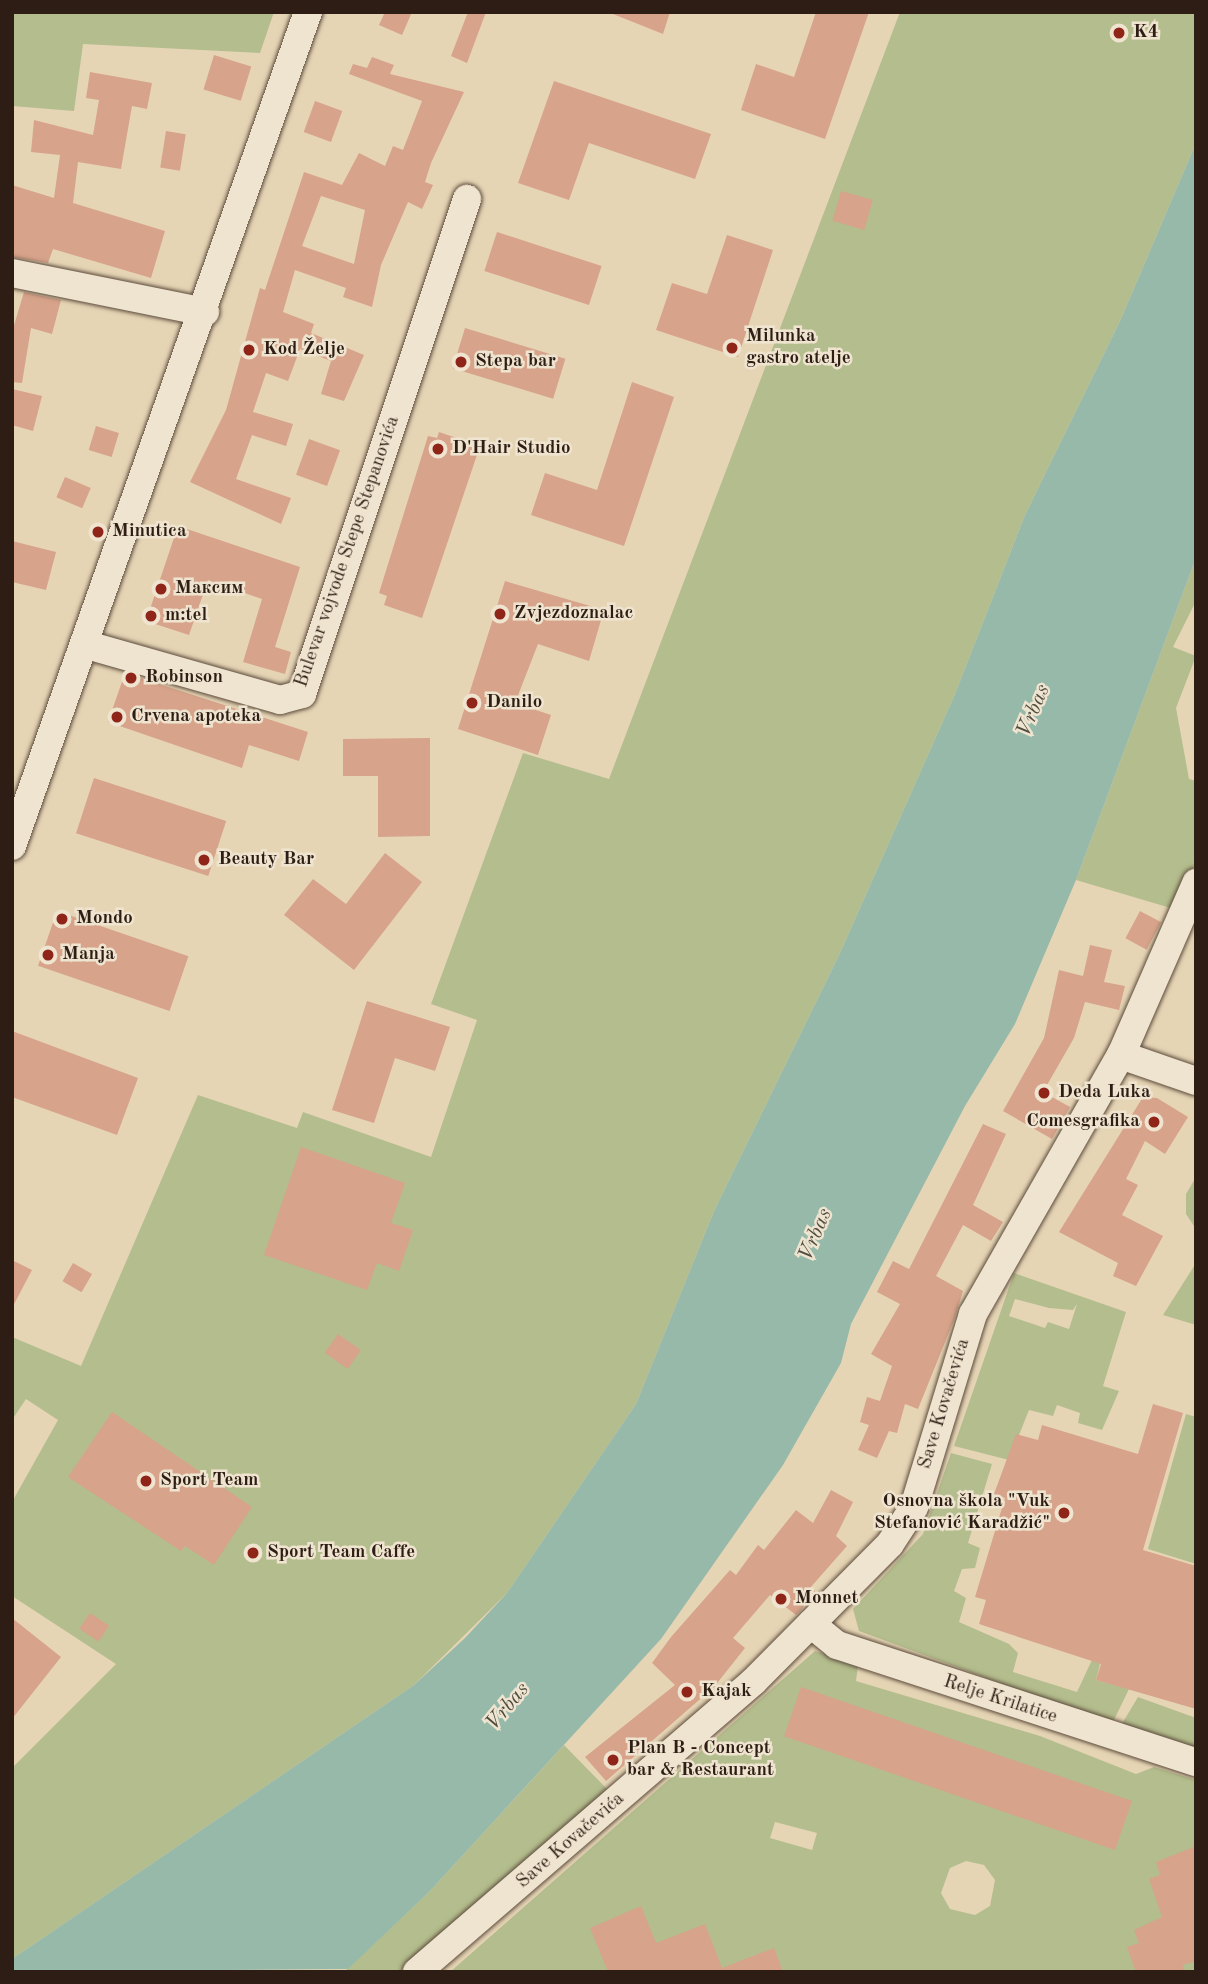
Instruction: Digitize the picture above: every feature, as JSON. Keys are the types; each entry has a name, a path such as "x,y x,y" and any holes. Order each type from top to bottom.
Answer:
{"street":[{"path":"12,846 87,645 308,12"},
{"name":"Bulevar vojvode Stepe Stepanovića","path":"87,645 281,700 302,694 467,199"},
{"path":"12,273 205,312"},
{"name":"Save Kovačevića","path":"417,1972 753,1682 890,1544 914,1507 973,1314 1121,1055 1196,883"},
{"path":"1121,1055 1196,1082"},
{"name":"Relje Krilatice","path":"811,1624 837,1645 1196,1762"}],"green space":[{"path":"12,12 274,12 260,53 83,44 74,111 12,106"},
{"path":"900,12 1196,12 1196,143 1120,321 1025,515 955,694 840,953 714,1211 636,1404 507,1593 414,1685 12,1959 12,1768 116,1664 12,1596 12,1502 58,1420 26,1399 12,1420 12,1337 81,1366 198,1095 297,1128 303,1112 431,1157 477,1020 431,1004 523,753 609,779"},
{"path":"1196,558 1196,601 1173,647 1196,656 1176,708 1189,779 1196,781 1196,861 1174,909 1076,880"},
{"path":"1196,1177 1196,1229 1186,1214 1186,1194"},
{"path":"1196,1263 1196,1325 1163,1315"},
{"path":"1014,1273 1126,1312 1103,1386 1119,1391 1102,1430 1078,1423 1080,1413 1057,1405 1053,1416 1029,1410 1009,1460 954,1446","holes":["1015,1299 1049,1308 1073,1310 1077,1304 1069,1329 1048,1322 1045,1328 1009,1316"]},
{"path":"1186,1414 1196,1417 1196,1564 1148,1549"},
{"path":"951,1453 992,1464 968,1543 980,1548 975,1568 962,1569 954,1591 966,1598 959,1622 1009,1644 1018,1653 1013,1672 1077,1692 1098,1647 1104,1648 1096,1680 1129,1689 1112,1724 859,1631 853,1609 923,1534"},
{"path":"815,1651 858,1665 856,1681 1040,1736 1136,1774 1154,1767 1196,1780 1196,1972 450,1972","holes":["775,1822 817,1833 812,1850 770,1838","966,1861 984,1865 995,1880 990,1906 975,1915 950,1909 941,1893 950,1868"]},
{"path":"1138,1697 1196,1718 1196,1752 1120,1727"},
{"path":"564,1745 607,1789 515,1880 404,1972 344,1972 429,1892"}],"water":[{"name":"Vrbas","path":"1196,143 1196,558 1076,880 1015,1024 965,1106 851,1324 841,1363 783,1465 661,1639 429,1892 348,1969 12,1972 12,1959 414,1685 465,1638 507,1593 636,1404 714,1211 840,953 955,694 1025,515 1120,321"}],"building":[{"path":"385,12 412,12 402,35 379,25"},
{"path":"468,12 486,12 467,63 451,56"},
{"path":"608,12 670,12 663,34"},
{"path":"816,12 869,12 825,139 741,110 756,64 794,77"},
{"path":"214,55 251,66 241,101 203,89"},
{"path":"372,57 394,65 390,74 464,92 431,163 425,182 433,185 422,209 408,202 381,265 372,307 343,297 346,288 295,270 283,312 314,324 311,333 364,355 344,401 321,394 331,361 300,349 288,381 266,373 253,412 293,424 286,446 252,435 236,479 291,498 281,524 190,482 226,410 260,288 265,290 304,172 342,185 359,153 385,166 393,146 403,150 422,101 349,74 353,64 367,68","holes":["321,196 365,210 354,264 302,246"]},
{"path":"90,72 152,83 147,109 132,106 121,169 78,162 73,203 165,231 151,278 53,249 48,263 12,257 12,185 54,198 60,155 31,152 34,120 93,135 99,100 86,98"},
{"path":"554,81 711,134 695,179 589,143 569,200 518,183"},
{"path":"315,101 342,111 331,142 304,132"},
{"path":"166,131 186,134 180,171 160,168"},
{"path":"841,191 873,200 864,230 832,221"},
{"path":"497,232 602,266 589,305 484,271"},
{"path":"727,235 773,250 738,357 656,330 672,283 707,294"},
{"path":"24,292 61,300 52,334 31,328 22,383 12,382 12,332"},
{"path":"465,328 565,359 553,399 453,368"},
{"path":"632,382 674,397 624,546 531,515 545,473 597,490"},
{"path":"12,389 42,396 33,431 12,425"},
{"path":"96,426 119,433 112,457 89,450"},
{"path":"439,432 480,446 422,618 384,605 387,596 379,593 428,436 437,438"},
{"path":"309,439 340,450 327,486 296,475"},
{"path":"65,477 91,488 82,508 56,497"},
{"path":"178,526 300,567 275,647 291,652 285,674 243,662 262,599 208,580 189,635 146,621"},
{"path":"12,541 56,552 46,590 12,582"},
{"path":"505,581 604,610 589,661 538,644 515,703 551,715 538,755 458,729"},
{"path":"125,673 308,732 299,761 249,745 242,768 108,722"},
{"path":"430,738 430,836 378,837 378,776 343,776 343,739"},
{"path":"94,778 226,821 208,876 76,833"},
{"path":"385,853 422,882 354,970 284,915 313,879 346,904"},
{"path":"57,911 188,956 170,1011 38,966"},
{"path":"1140,911 1161,922 1147,950 1125,938"},
{"path":"1090,945 1112,950 1104,982 1125,986 1119,1010 1085,1002 1074,1038 1043,1092 1070,1107 1052,1139 1003,1111 1044,1038 1059,970 1083,976"},
{"path":"367,1001 450,1027 435,1071 395,1058 374,1123 332,1110"},
{"path":"12,1031 138,1078 117,1135 12,1097"},
{"path":"1143,1097 1157,1098 1188,1117 1165,1154 1145,1141 1126,1179 1138,1185 1122,1215 1163,1236 1136,1286 1113,1276 1118,1263 1059,1232"},
{"path":"983,1124 1006,1134 973,1205 1003,1222 991,1241 963,1225 936,1276 963,1291 954,1320 918,1409 905,1404 897,1433 889,1431 877,1458 858,1450 869,1425 860,1422 867,1397 880,1401 892,1366 871,1354 900,1304 877,1292 893,1261 909,1269"},
{"path":"301,1147 405,1183 391,1223 413,1230 399,1271 377,1263 367,1290 264,1255"},
{"path":"12,1260 32,1270 12,1308"},
{"path":"73,1263 92,1274 82,1292 62,1281"},
{"path":"338,1334 361,1350 348,1369 325,1353"},
{"path":"1153,1404 1183,1413 1143,1550 1196,1566 1196,1709 1096,1680 1101,1664 979,1624 986,1600 975,1597 1005,1498 994,1494 1016,1434 1038,1440 1042,1425 1138,1454"},
{"name":"Sport Team","path":"112,1412 252,1507 214,1565 185,1546 181,1551 68,1477"},
{"path":"831,1490 853,1502 836,1536 847,1546 810,1588 815,1591 801,1610 796,1615 770,1595 733,1638 745,1648 714,1687 606,1781 585,1757 675,1685 652,1663 671,1637 730,1570 736,1575 758,1545 764,1550 796,1510 813,1523"},
{"path":"90,1613 109,1626 98,1642 79,1629"},
{"path":"12,1618 61,1657 12,1719"},
{"path":"801,1687 1132,1801 1115,1850 784,1736"},
{"path":"1196,1846 1196,1961 1183,1965 1185,1972 1136,1972 1127,1947 1139,1943 1134,1930 1162,1917 1149,1879 1160,1875 1156,1862"},
{"path":"641,1906 656,1943 705,1924 722,1968 774,1948 783,1972 608,1972 590,1928"}],"place":[{"name":"K4","path":"1119,33"},
{"name":"Milunka gastro atelje","path":"732,348"},
{"name":"Kod Želje","path":"249,350"},
{"name":"Stepa bar","path":"461,362"},
{"name":"D'Hair Studio","path":"438,449"},
{"name":"Minutica","path":"98,532"},
{"name":"Максим","path":"161,589"},
{"name":"Zvjezdoznalac","path":"500,614"},
{"name":"m:tel","path":"151,616"},
{"name":"Robinson","path":"131,678"},
{"name":"Danilo","path":"472,703"},
{"name":"Crvena apoteka","path":"117,717"},
{"name":"Beauty Bar","path":"204,860"},
{"name":"Mondo","path":"62,919"},
{"name":"Manja","path":"48,955"},
{"name":"Deda Luka","path":"1044,1093"},
{"name":"Comesgrafika","path":"1154,1122"},
{"name":"Sport Team","path":"146,1481"},
{"name":"Osnovna škola \"Vuk Stefanović Karadžić\"","path":"1064,1513"},
{"name":"Sport Team Caffe","path":"253,1553"},
{"name":"Monnet","path":"781,1599"},
{"name":"Kajak","path":"687,1692"},
{"name":"Plan B - Concept bar & Restaurant","path":"613,1760"}]}
